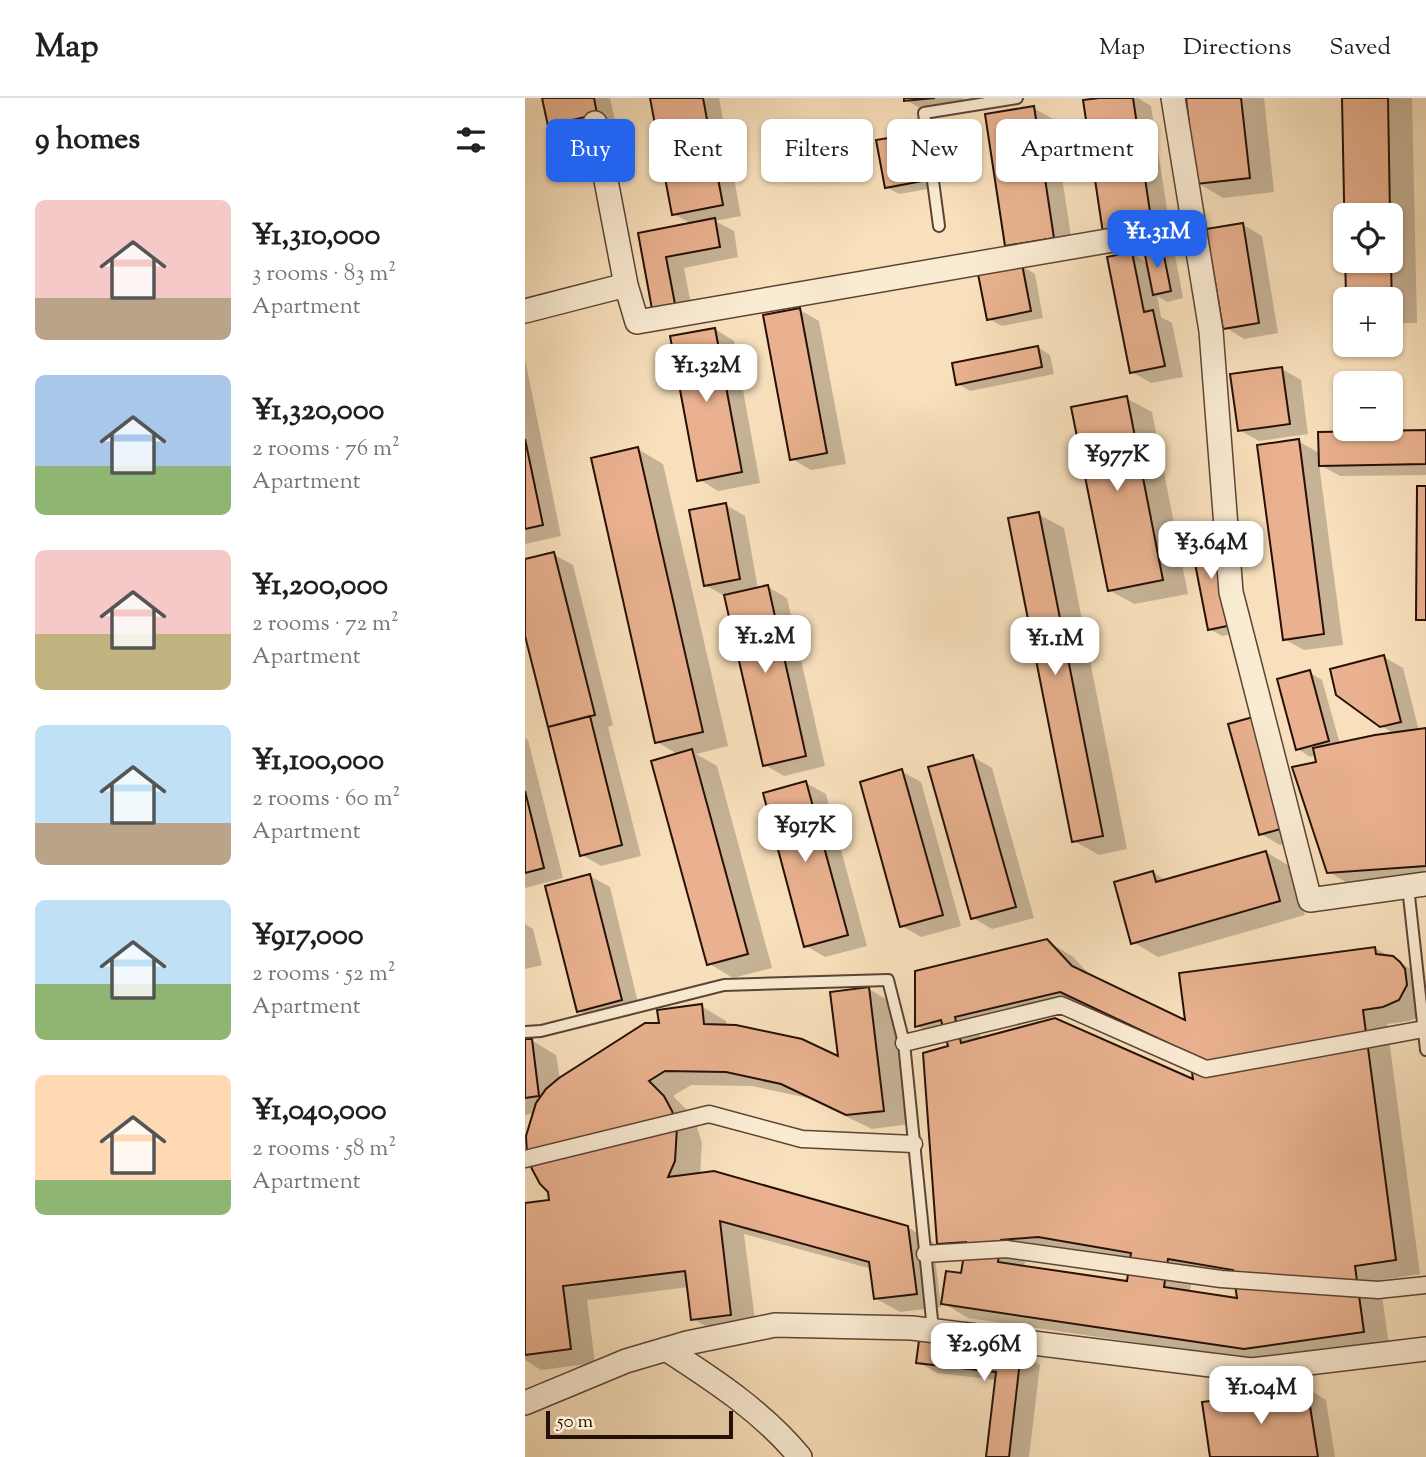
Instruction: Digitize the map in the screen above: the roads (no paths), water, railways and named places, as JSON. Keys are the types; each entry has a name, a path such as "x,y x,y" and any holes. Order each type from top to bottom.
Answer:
{"street":[{"path":"1173,98 1211,331 1231,592 1310,900 1417,886"},
{"path":"607,182 626,285 637,322 1194,226"},
{"path":"525,311 626,285"},
{"path":"904,1043 1061,1005 1206,1069 1424,1029"},
{"path":"525,1159 709,1114 802,1139 914,1144"},
{"path":"925,1254 1006,1250 1221,1279 1378,1290 1426,1285"},
{"path":"525,1403 626,1361 666,1349 775,1325 933,1330 1251,1370 1426,1349"},
{"path":"666,1349 734,1393 800,1457"}],"lane":[{"path":"939,226 925,113 1017,98"},
{"path":"1417,886 1426,1050"},
{"path":"525,1032 541,1031 724,985 888,980 904,1043 933,1330"}]}
